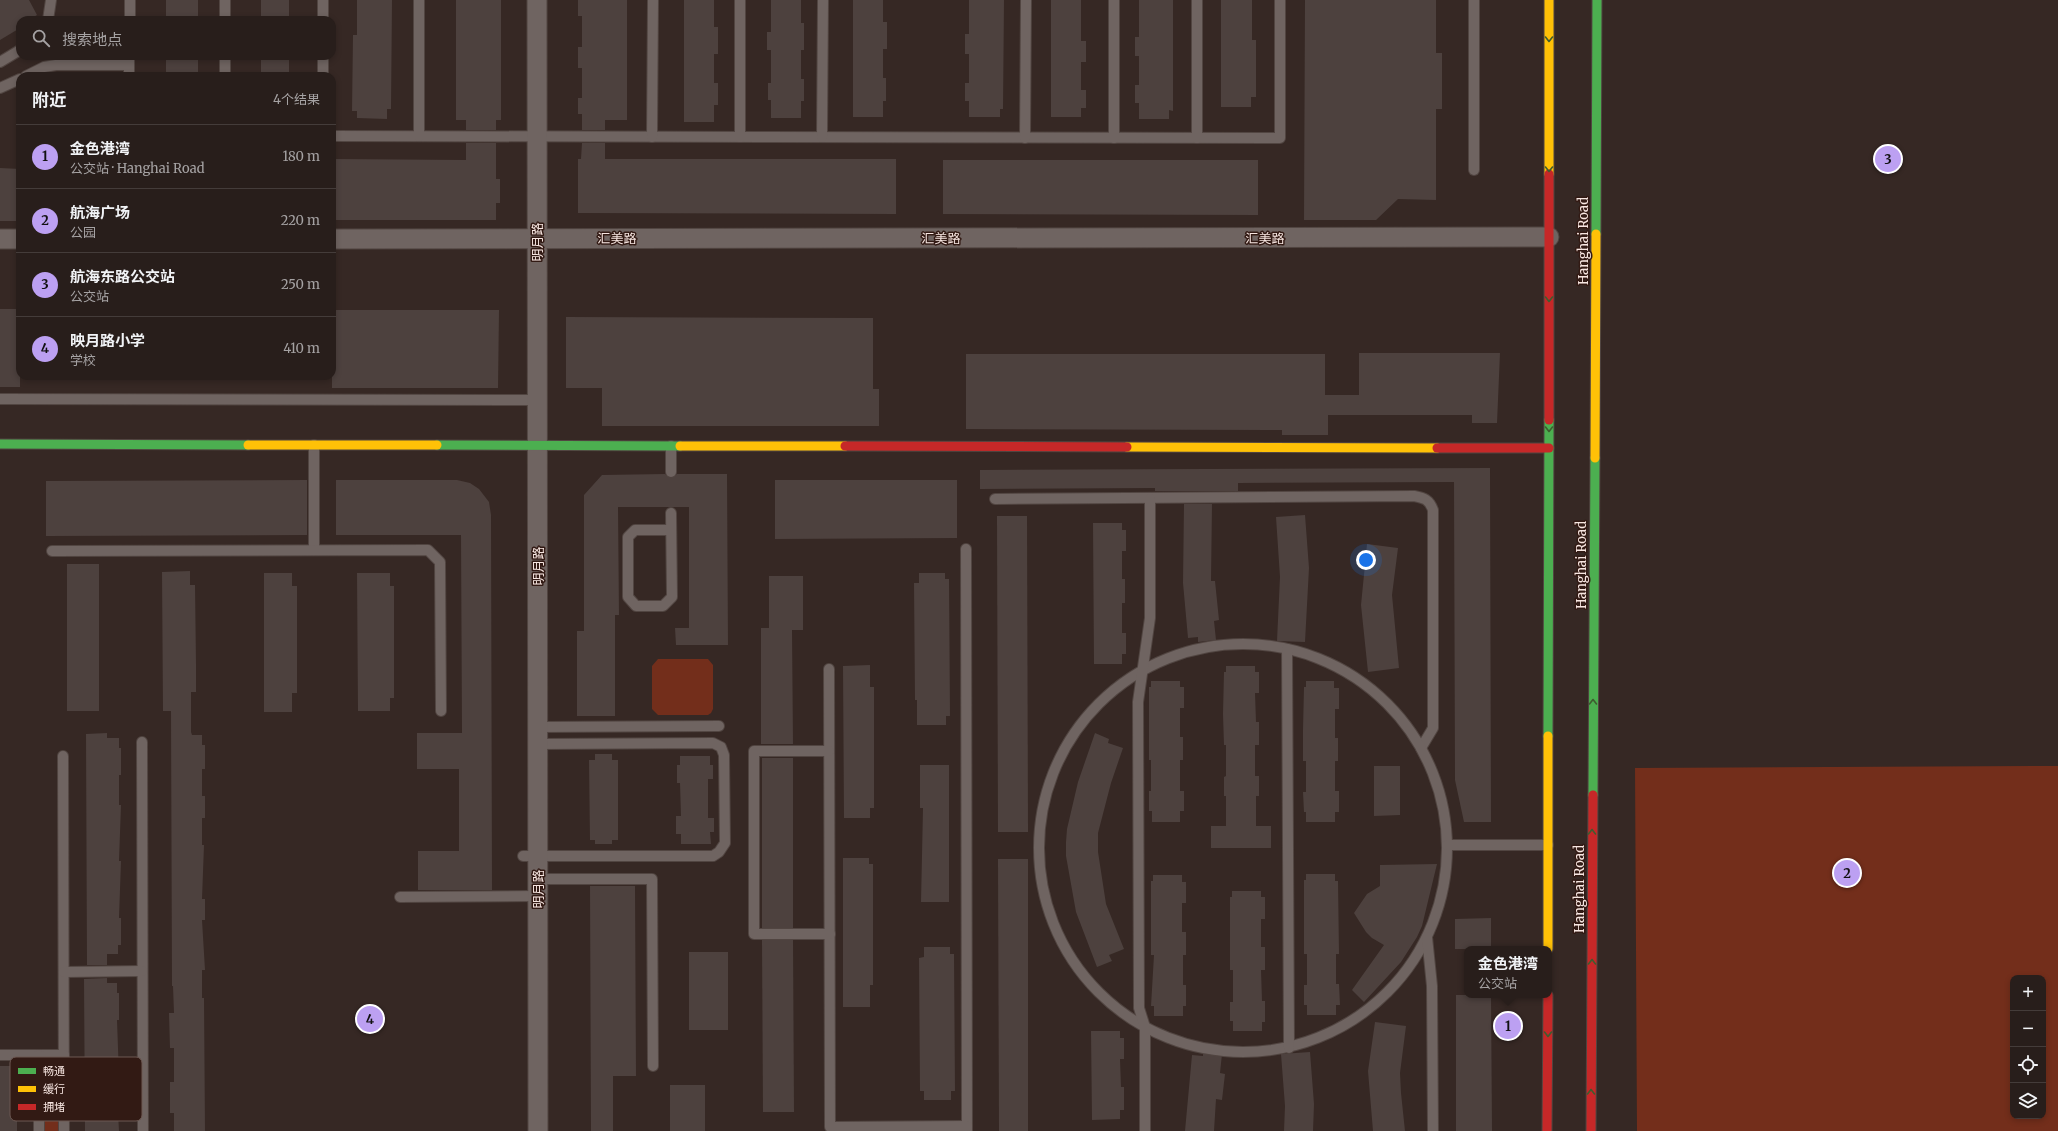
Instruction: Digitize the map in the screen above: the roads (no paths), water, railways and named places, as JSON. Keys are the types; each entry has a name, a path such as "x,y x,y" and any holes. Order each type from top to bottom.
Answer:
{"main road":[{"path":"1548,946 1549,0"},
{"name":"Hanghai Road","path":"1591,1131 1597,0"},
{"path":"1597,40 1606,7"},
{"path":"0,444 1549,448"},
{"path":"1547,1131 1548,998"}],"street":[{"name":"明月路","path":"537,0 538,735 530,856 538,888 538,1131"},
{"name":"汇美路","path":"336,239 1549,237"},
{"path":"0,239 16,239"}],"lane":[{"path":"49,16 51,0"},
{"path":"130,0 130,16"},
{"path":"225,0 225,16"},
{"path":"323,16 324,0"},
{"path":"419,136 420,0"},
{"path":"652,137 653,0"},
{"path":"740,0 740,137"},
{"path":"822,138 823,0"},
{"path":"1026,0 1026,138"},
{"path":"1114,0 1114,138"},
{"path":"1197,0 1197,138"},
{"path":"336,136 1280,138 1280,0"},
{"path":"1474,0 1474,170"},
{"path":"0,62 16,52"},
{"path":"225,60 225,72"},
{"path":"323,60 323,72"},
{"path":"34,72 44,67 56,65 130,61 129,72"},
{"path":"0,88 16,81"},
{"path":"0,399 538,400"},
{"path":"314,445 314,550"},
{"path":"671,446 671,472"},
{"path":"995,500 1414,496 1426,498 1433,510 1433,728 1421,748"},
{"path":"1145,1131 1145,1027 1139,1008 1138,702 1150,618 1150,499"},
{"path":"671,513 672,597 663,606 636,606 628,597 628,537 635,530 671,530"},
{"path":"829,670 830,1127 967,1129 966,549"},
{"path":"52,551 428,550 440,562 441,711"},
{"path":"1247,644 1287,649 1311,655 1333,665 1364,684 1392,708 1421,748 1439,793 1444,817 1447,845 1443,890 1427,937 1401,978 1366,1012 1346,1025 1324,1036 1289,1048 1253,1053 1204,1050 1181,1043 1145,1027 1116,1009 1083,976 1070,956 1050,914 1040,867 1041,820 1046,797 1053,775 1071,740 1089,714 1106,698 1142,671 1182,653 1203,648 1247,644"},
{"path":"1287,649 1289,1048"},
{"path":"538,735 719,726"},
{"path":"530,856 713,856 719,852 725,843 724,755 720,747 713,743 538,735"},
{"path":"142,742 143,1131"},
{"path":"829,750 754,751 754,934 830,934"},
{"path":"0,1055 64,1055 63,756"},
{"path":"1447,845 1548,845"},
{"path":"400,897 652,879 653,1066"},
{"path":"1427,937 1432,986 1433,1131"},
{"path":"64,972 142,971"}],"place":[{"name":"航海东路公交站","path":"1888,159"},
{"name":"航海广场","path":"1847,873"},
{"name":"映月路小学","path":"370,1019"},
{"name":"金色港湾","path":"1508,1026"}]}
